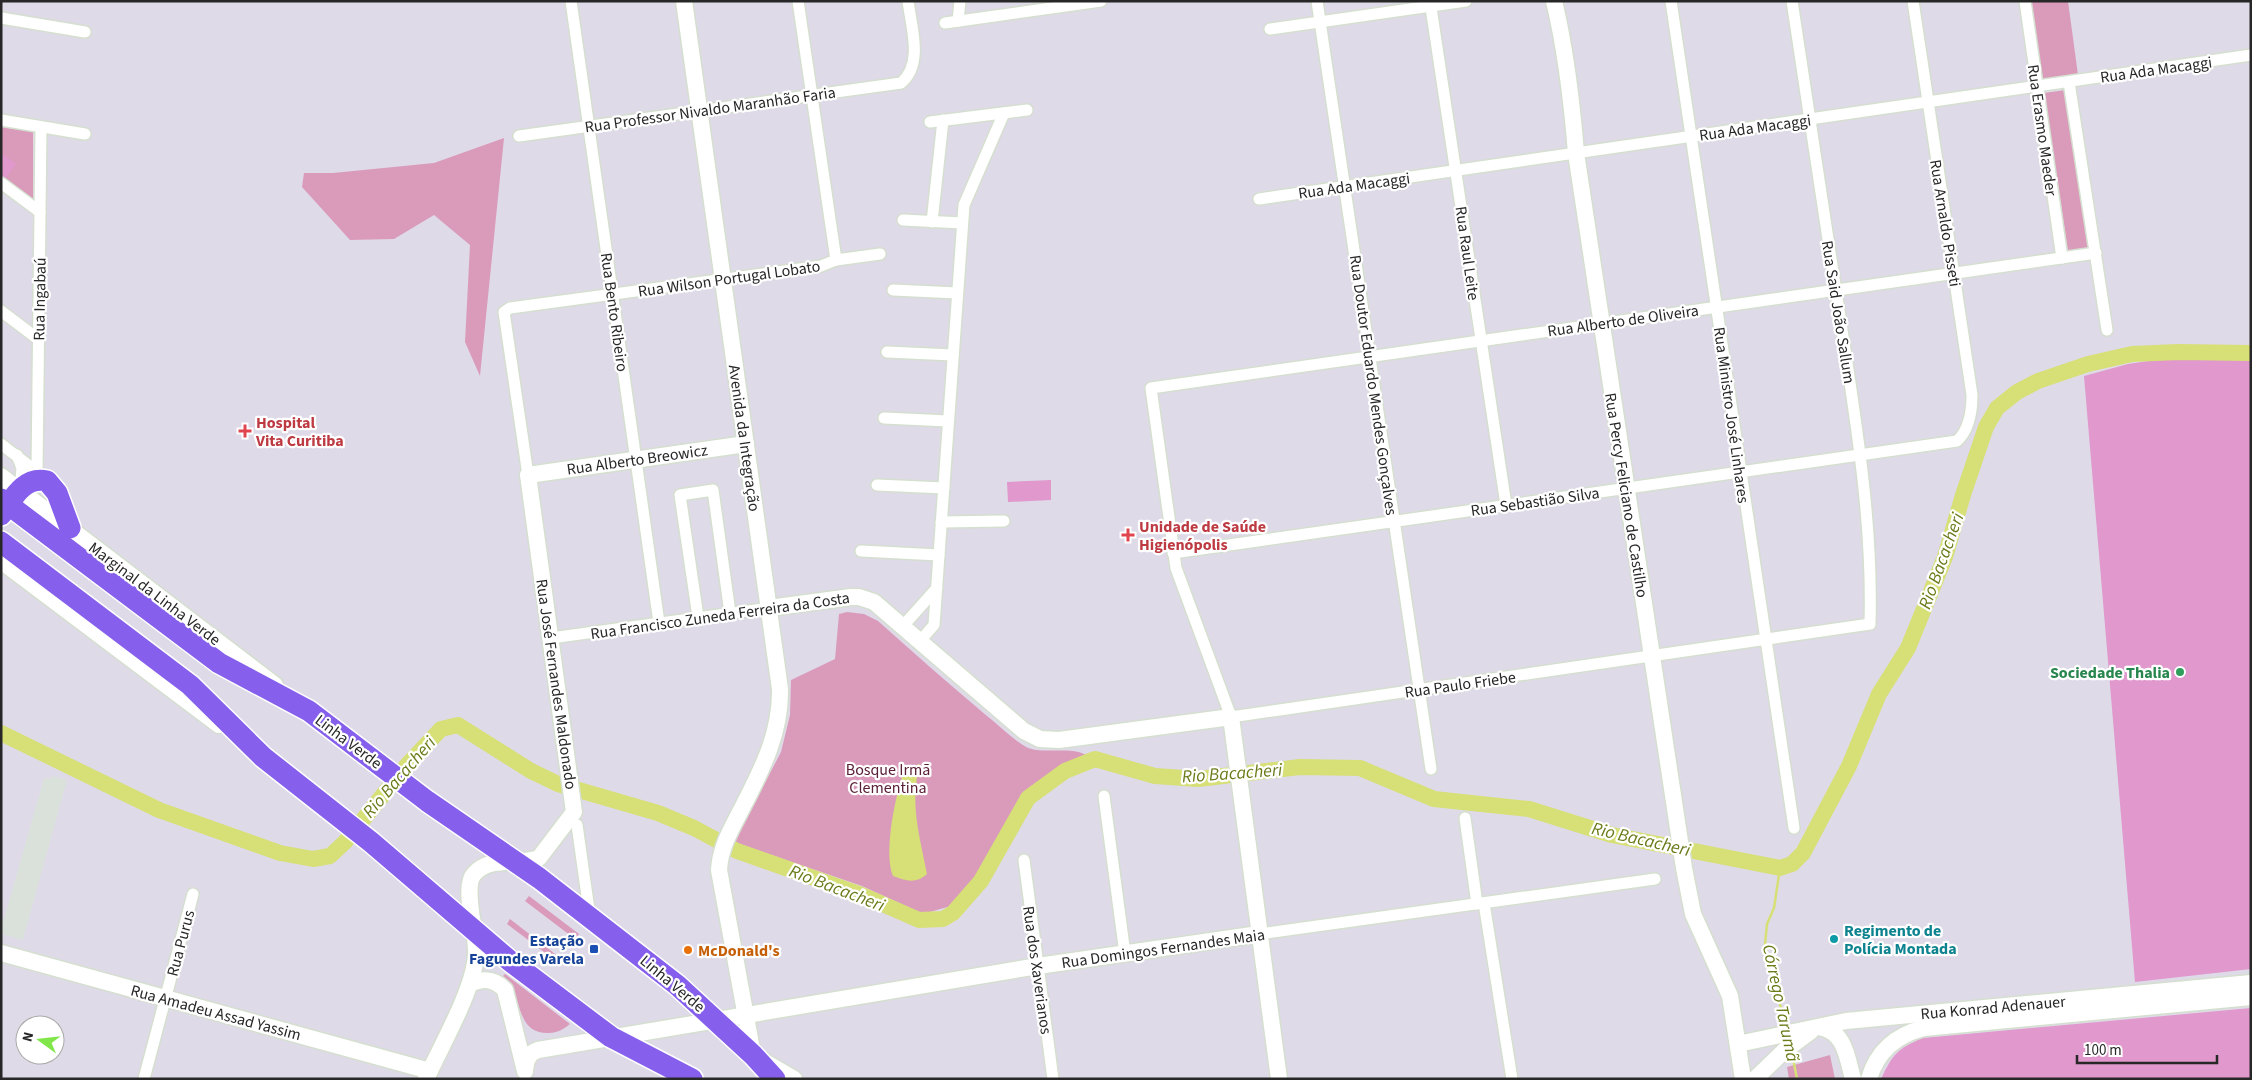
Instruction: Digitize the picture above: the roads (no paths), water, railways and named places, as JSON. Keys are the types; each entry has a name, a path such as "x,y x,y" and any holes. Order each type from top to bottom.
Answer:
{"highway":[{"path":"8,502 32,481 42,476 56,494 70,528"},
{"name":"Linha Verde","path":"8,502 219,663 309,711 412,789 516,861 661,972 716,1019 753,1054 775,1079"},
{"path":"1,542 190,685 263,757 371,842 475,933 611,1037 690,1078"}],"main road":[{"name":"Avenida da Integração","path":"684,1 780,689 779,716 767,757 728,836 720,864 746,1014"},
{"name":"Rua Percy Feliciano de Castilho","path":"1553,1 1552,28 1566,119 1576,153 1684,868 1693,914 1730,996 1743,1079"},
{"name":"Rua Alberto Breowicz","path":"528,475 746,444"},
{"name":"Rua José Fernandes Maldonado","path":"475,933 470,895 472,876 488,866 535,860 543,855 572,816 574,808 528,475"},
{"name":"Marginal da Linha Verde","path":"1,476 8,502 70,528 309,711"},
{"path":"1,561 263,757"},
{"name":"Rua Francisco Zuneda Ferreira da Costa","path":"769,608 859,597 874,602 1024,730 1049,740"},
{"path":"1230,717 1279,1079"},
{"name":"Rua Paulo Friebe","path":"1049,740 1230,717"},
{"path":"428,1075 470,984 476,957 475,933"},
{"name":"Rua Domingos Fernandes Maia","path":"525,1075 527,1059 533,1051 1038,966 1260,934"},
{"name":"Rua Amadeu Assad Yassim","path":"1,953 165,998 428,1075"},
{"path":"470,984 485,979 496,983 505,990 525,1075"},
{"name":"Rua Konrad Adenauer","path":"1782,1043 1817,1027 1846,1021 2251,983"},
{"name":"Rua Konrad Adenauer","path":"1869,1079 1872,1067 1886,1048 1903,1034 1924,1028 2251,997"},
{"path":"746,1014 753,1054 794,1079"},
{"path":"1817,1027 1830,1030 1841,1040 1853,1079"},
{"path":"1738,1044 1782,1043"},
{"path":"1755,1079 1782,1043"}],"street":[{"name":"Rua Bento Ribeiro","path":"571,1 659,623"},
{"path":"798,1 836,260"},
{"name":"Rua Professor Nivaldo Maranhão Faria","path":"519,136 901,82 908,76 914,59 908,1"},
{"path":"958,21 960,1"},
{"path":"945,23 1101,1"},
{"name":"Rua Doutor Eduardo Mendes Gonçalves","path":"1317,1 1431,769"},
{"path":"1270,29 1431,4 1466,1"},
{"name":"Rua Ministro José Linhares","path":"1671,1 1794,828"},
{"name":"Rua Said João Sallum","path":"1792,1 1860,454 1870,548 1870,624"},
{"name":"Rua Arnaldo Pisseti","path":"1913,1 1972,395 1968,421 1962,436 1957,441"},
{"name":"Rua Erasmo Maeder","path":"2025,1 2062,258"},
{"name":"Rua Raul Leite","path":"1431,4 1506,505"},
{"path":"1,18 85,32"},
{"name":"Rua Ada Macaggi","path":"1259,199 2251,55"},
{"path":"2069,82 2107,330"},
{"path":"930,122 1027,110"},
{"path":"920,641 934,625 964,205 1004,113"},
{"path":"1,120 86,134"},
{"path":"932,222 943,120"},
{"name":"Rua Ingabaú","path":"41,127 38,339 42,476"},
{"path":"1,183 40,212"},
{"path":"903,220 962,223"},
{"name":"Rua Alberto de Oliveira","path":"1172,553 1151,388 2096,253"},
{"name":"Rua Wilson Portugal Lobato","path":"528,475 504,312 510,308 821,266 836,260 880,254"},
{"path":"893,290 958,293"},
{"path":"1,311 38,339"},
{"path":"887,352 953,355"},
{"path":"884,418 948,421"},
{"name":"Rua Sebastião Silva","path":"1172,553 1957,441"},
{"path":"1,444 42,476"},
{"path":"8,502 22,468 17,455"},
{"path":"877,485 944,488"},
{"path":"698,617 680,495 704,491 713,490 730,613"},
{"path":"941,522 1004,521"},
{"path":"861,551 939,555"},
{"path":"1172,553 1180,581 1230,717"},
{"path":"903,626 936,588"},
{"name":"Rua Francisco Zuneda Ferreira da Costa","path":"551,638 769,608"},
{"name":"Rua Paulo Friebe","path":"1230,717 1870,624"},
{"path":"1104,796 1125,954"},
{"path":"1465,818 1512,1079"},
{"path":"577,825 590,917"},
{"name":"Rua dos Xaverianos","path":"1024,860 1053,1079"},
{"name":"Rua Domingos Fernandes Maia","path":"1260,934 1655,879"},
{"name":"Rua Purus","path":"144,1079 193,894"}],"waterway":[{"name":"Rio Bacacheri","path":"1,733 159,810 280,853 313,859 330,856 345,842 408,764 441,729 458,725 531,771 558,784 658,813 694,828 737,851 862,895 919,920 943,919 953,913 981,881 1028,798 1065,771 1095,759 1155,776 1198,779 1300,767 1360,768 1434,799 1529,809 1612,835 1780,868 1792,864 1803,853 1849,766 1879,694 1908,648 1945,557 1986,427 1997,408 2017,392 2038,381 2088,364 2132,354 2178,352 2251,353"},
{"name":"Córrego Tarumã","path":"1780,868 1774,908 1767,924 1765,944 1768,964 1787,1028"},
{"name":"Córrego Tarumã","path":"1792,1053 1797,1079"}],"place":[{"name":"Hospital Vita Curitiba","path":"245,431"},
{"name":"Unidade de Saúde Higienópolis","path":"1128,535"},
{"name":"Sociedade Thalia","path":"2180,672"},
{"name":"Regimento de Polícia Montada","path":"1834,939"},
{"name":"Estação Fagundes Varela","path":"594,949"},
{"name":"McDonald's","path":"688,950"}],"park label":[{"name":"Bosque Irmã Clementina","path":"888,778"}]}
